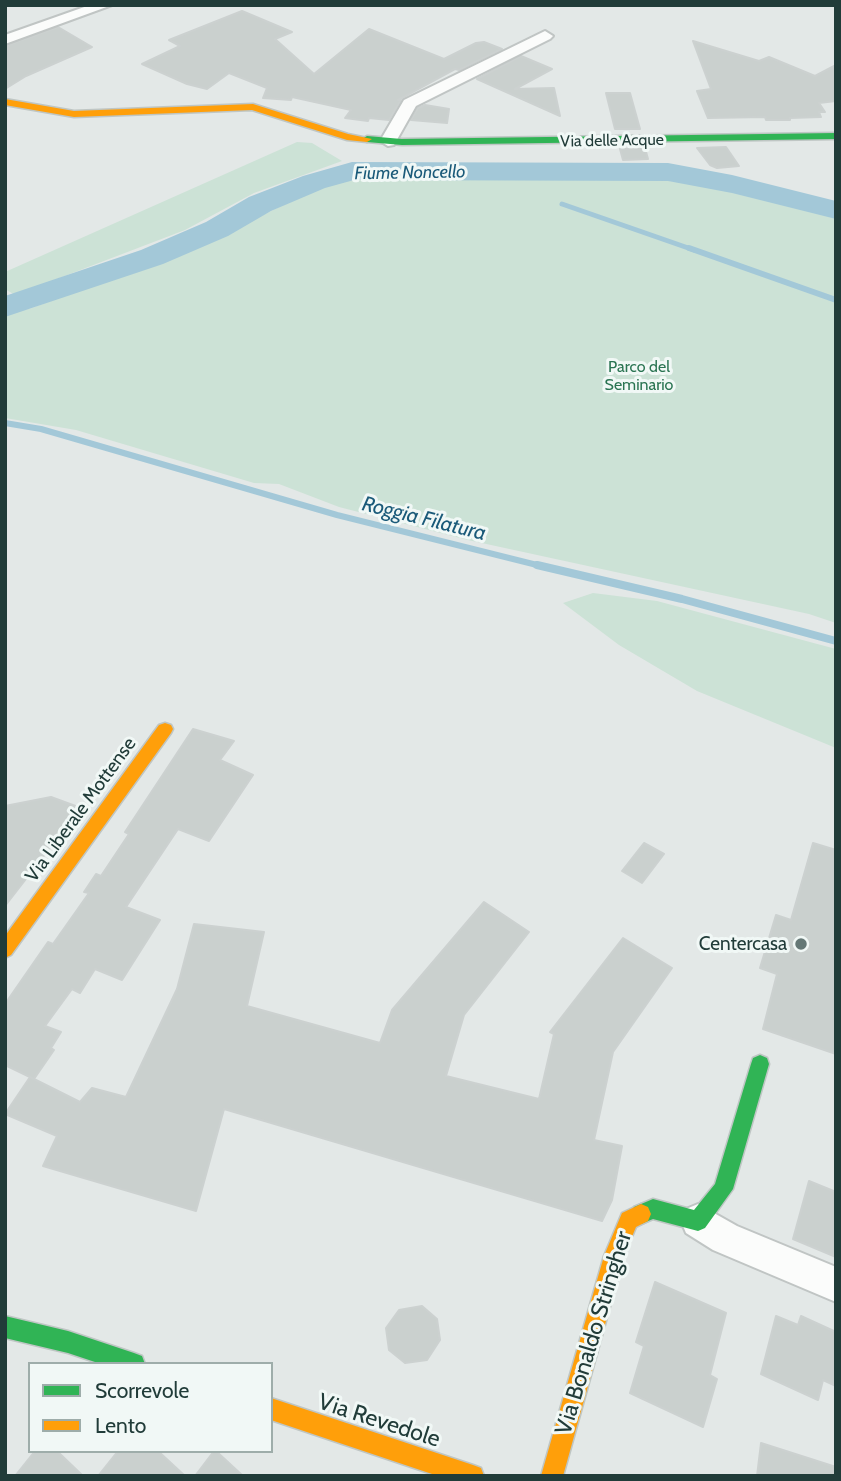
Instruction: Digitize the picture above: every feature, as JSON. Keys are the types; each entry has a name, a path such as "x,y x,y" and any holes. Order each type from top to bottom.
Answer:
{"street":[{"path":"5,40 104,5"},
{"path":"387,141 410,103 545,36"},
{"name":"Via delle Acque","path":"5,102 74,114 253,107 347,137 387,141 466,143 836,136"},
{"name":"Via Liberale Mottense","path":"5,950 165,729"},
{"path":"698,1220 723,1189 760,1064"},
{"name":"Via Bonaldo Stringher","path":"552,1476 614,1256 629,1220 653,1209 698,1220 725,1238 836,1285"},
{"path":"5,1327 68,1342 128,1362"},
{"name":"Via Revedole","path":"273,1410 473,1476"}],"green space":[{"path":"297,142 312,143 342,161 254,193 185,230 15,295 5,289 5,272"},
{"name":"Parco del Seminario","path":"395,177 661,180 720,187 836,216 836,623 809,614 468,540 339,507 279,484 254,483 76,430 5,418 5,315 32,308 202,244 315,190 347,181"},
{"path":"593,593 657,601 836,649 836,748 697,691 619,645 563,603"}],"building":[{"path":"242,11 292,32 275,39 314,74 369,29 444,59 476,43 484,42 502,49 459,70 455,69 398,100 401,100 389,120 369,118 368,121 345,118 351,110 292,97 291,100 263,98 267,88 229,73 207,89 187,84 142,64 180,46 169,40"},
{"path":"58,27 92,47 26,76 5,89 5,46"},
{"path":"693,41 759,61 769,57 815,76 836,65 836,101 819,103 825,112 819,112 821,117 790,120 766,120 765,117 708,118 697,91 711,89"},
{"path":"521,56 552,69 515,89 554,88 560,116 477,79"},
{"path":"606,93 630,93 640,129 615,129"},
{"path":"425,105 449,109 447,123 411,120 418,108"},
{"path":"726,147 739,166 717,168 710,165 697,148"},
{"path":"645,148 648,159 623,160 620,149"},
{"path":"193,729 234,741 220,760 253,775 209,841 178,829 126,907 160,920 122,980 95,969 80,993 72,989 45,1026 61,1032 51,1048 54,1050 34,1079 5,1065 5,1004 48,942 53,944 89,893 84,892 96,874 101,876 129,834 125,832"},
{"path":"51,797 81,808 5,906 5,806"},
{"path":"644,843 664,854 642,883 622,871"},
{"name":"Centercasa","path":"813,843 836,850 836,1054 763,1029 777,974 760,968 776,915 791,920"},
{"path":"484,902 529,932 464,1015 446,1076 539,1099 554,1034 550,1032 623,938 672,968 613,1052 594,1140 622,1146 612,1200 602,1221 224,1109 196,1211 43,1166 57,1136 5,1114 30,1077 80,1102 92,1088 126,1097 177,989 194,924 264,932 247,1006 380,1043 392,1010"},
{"path":"809,1181 836,1192 836,1257 793,1239"},
{"path":"655,1282 726,1313 710,1375 717,1379 703,1427 630,1393 644,1346 636,1342"},
{"path":"422,1306 437,1319 440,1340 427,1360 405,1363 389,1350 386,1328 399,1310"},
{"path":"776,1316 798,1325 801,1316 836,1332 836,1386 823,1380 818,1400 761,1374"},
{"path":"761,1443 836,1467 836,1476 757,1476"},
{"path":"33,1453 59,1453 83,1476 15,1476"},
{"path":"116,1453 160,1453 185,1476 98,1476"},
{"path":"212,1453 218,1453 243,1476 195,1476"}],"waterway":[{"name":"Fiume Noncello","path":"5,307 152,257 217,229 260,204 314,182 352,171 668,172 732,184 836,210"},
{"path":"562,204 694,250"},
{"path":"689,248 836,300"},
{"name":"Roggia Filatura","path":"5,423 41,429 337,515 537,565"},
{"name":"Roggia Filatura","path":"537,565 682,599 836,641"},
{"name":"Roggia Filatura","path":"537,565 545,567"}],"traffic: fast":[{"path":"367,139 402,142 836,136"},
{"path":"641,1214 653,1209 698,1221 723,1189 760,1064"},
{"path":"5,1327 68,1342 128,1362"}],"traffic: slow":[{"path":"5,102 74,114 253,107 347,137 367,139"},
{"path":"5,950 165,729"},
{"path":"552,1476 614,1256 629,1220 641,1214"},
{"path":"273,1410 473,1476"}],"place":[{"name":"Centercasa","path":"801,944"}]}
